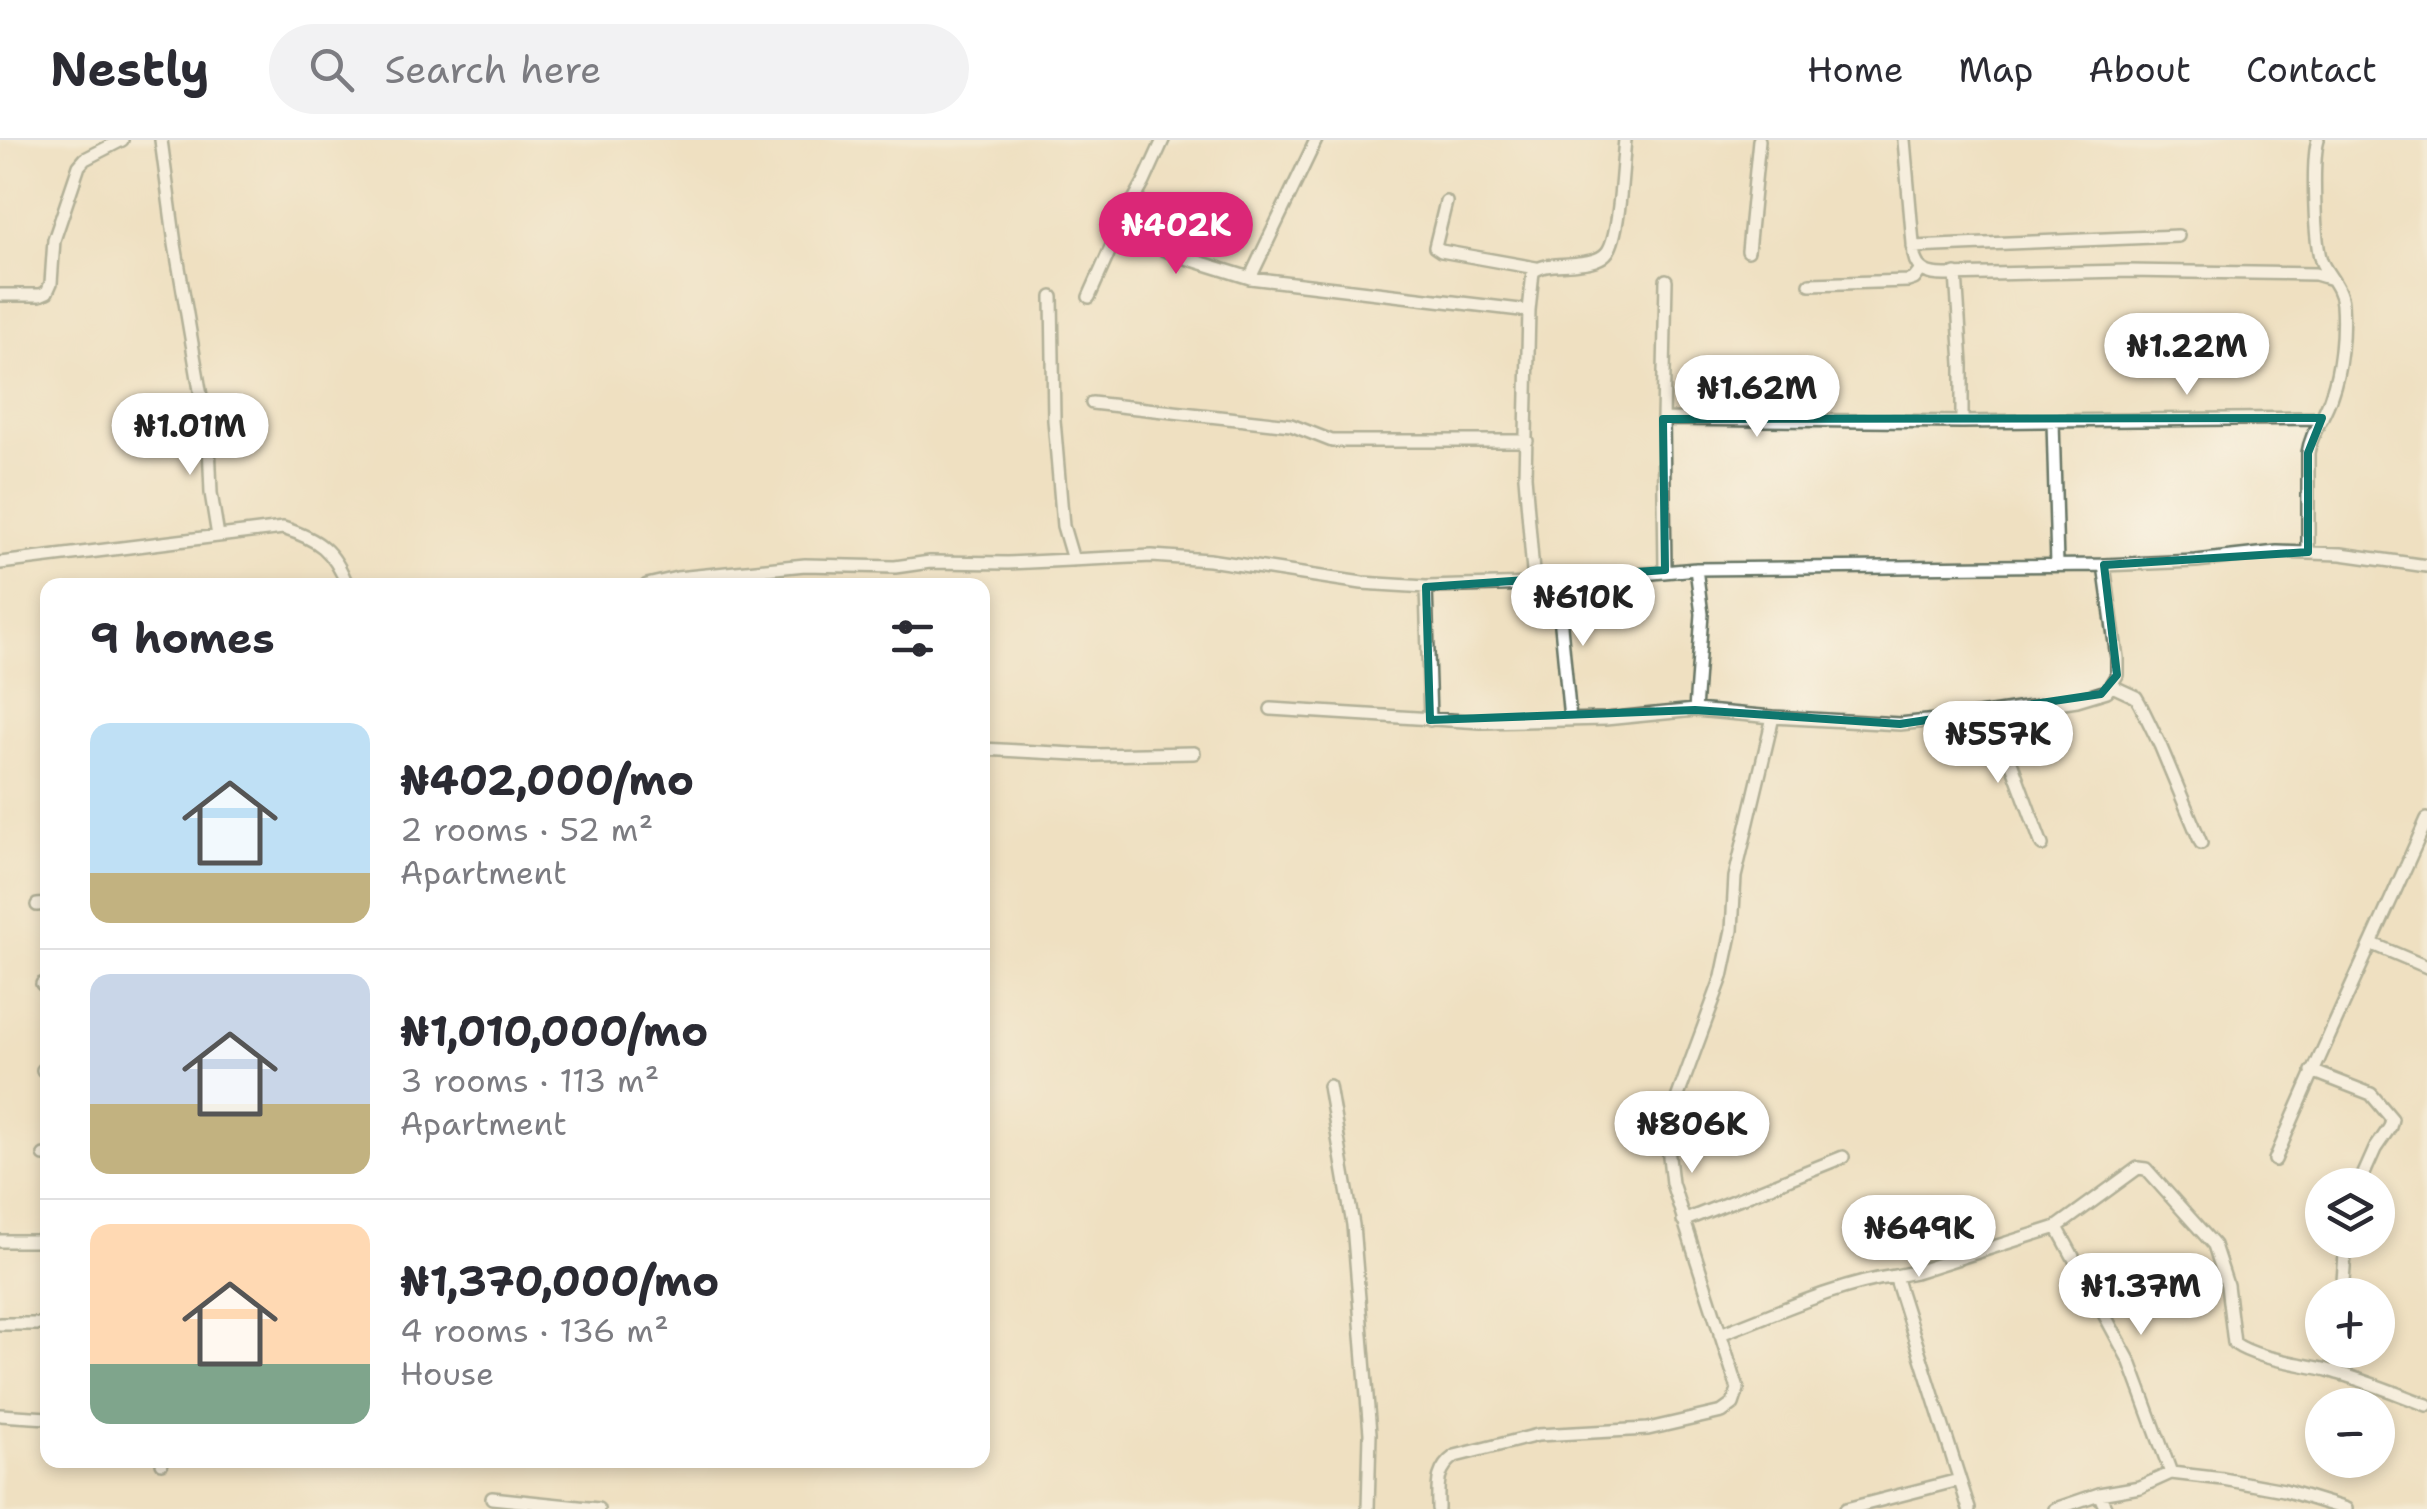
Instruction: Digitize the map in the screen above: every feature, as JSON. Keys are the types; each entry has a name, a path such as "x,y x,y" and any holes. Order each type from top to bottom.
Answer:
{"street":[{"path":"0,295 47,292 54,240 79,166 122,140"},
{"path":"161,140 209,443 218,536"},
{"path":"1089,296 1163,140"},
{"path":"1250,278 1316,140"},
{"path":"1446,202 1435,248 1441,251 1536,268 1598,259 1609,250 1614,234 1625,140"},
{"path":"1748,251 1760,140"},
{"path":"1904,140 1916,263 1921,270 1936,275 2318,268 2332,280 2342,298 2340,355 2332,396 2308,453 2308,552"},
{"path":"2318,140 2318,268"},
{"path":"1117,232 1250,278 1528,311"},
{"path":"1913,247 2178,236"},
{"path":"1534,584 1526,500 1528,311 1536,268"},
{"path":"1810,284 1908,281 1914,280 1921,270"},
{"path":"1956,274 1962,422"},
{"path":"1665,570 1666,280"},
{"path":"1052,297 1054,420 1062,526 1073,560"},
{"path":"1092,403 1304,428 1332,441 1527,441"},
{"path":"1663,419 2053,422 2322,418"},
{"path":"2053,422 2057,566"},
{"path":"0,563 283,528 320,542 340,566 344,578"},
{"path":"677,578 806,565 895,568 930,562 1008,563 1152,556 1209,560 1362,583 1426,587 1534,584 1665,570 2104,565 2196,562 2277,552 2427,566"},
{"path":"1271,710 1481,722 1695,710 1900,724 2089,697 2108,691 2117,676 2104,565"},
{"path":"895,568 896,578"},
{"path":"1695,710 1702,614 1696,569"},
{"path":"1559,581 1570,719"},
{"path":"1426,587 1430,720"},
{"path":"2112,686 2136,697 2140,704 2200,843"},
{"path":"1993,713 2042,845"},
{"path":"1438,1509 1440,1471 1455,1456 1538,1435 1648,1428 1722,1412 1733,1404 1738,1389 1672,1182 1668,1148 1678,1096 1722,977 1732,930 1739,860 1773,716"},
{"path":"990,749 1094,755 1194,753"},
{"path":"2274,1160 2427,819"},
{"path":"2372,944 2427,968"},
{"path":"2312,1071 2371,1094 2392,1118 2366,1168"},
{"path":"1329,1086 1353,1226 1370,1432 1368,1509"},
{"path":"1684,1221 1842,1157"},
{"path":"1720,1334 1844,1287 1915,1272 2057,1227 2138,1168 2146,1169 2214,1245 2227,1285 2234,1342 2261,1354 2387,1388 2427,1405"},
{"path":"2057,1227 2130,1362 2171,1473"},
{"path":"0,1241 40,1241"},
{"path":"1895,1276 1969,1509"},
{"path":"0,1324 40,1324"},
{"path":"2337,1368 2337,1372"},
{"path":"0,1415 40,1418"},
{"path":"2055,1509 2100,1494 2140,1487 2171,1473 2284,1490 2346,1509"},
{"path":"1846,1509 1959,1480"},
{"path":"2100,1494 2106,1509"},
{"path":"492,1498 598,1509"}],"highlighted area":[{"path":"2322,418 2308,453 2308,552 2104,565 2117,675 2101,694 1900,724 1695,710 1430,720 1426,587 1665,570 1663,419"}]}
